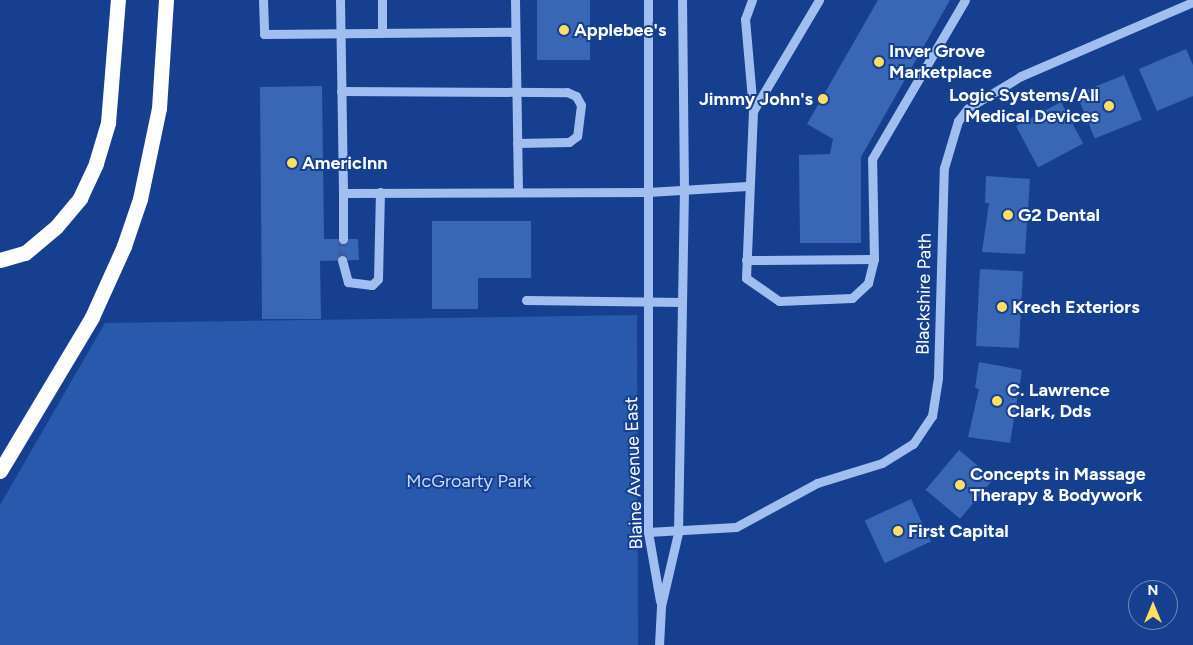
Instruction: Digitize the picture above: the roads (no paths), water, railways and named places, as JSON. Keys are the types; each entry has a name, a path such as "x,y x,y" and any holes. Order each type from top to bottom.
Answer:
{"highway":[{"path":"0,260 25,253 56,226 80,198 96,163 108,123 118,0"},
{"path":"0,471 92,317 124,246 140,199 159,108 166,0"}],"street":[{"path":"263,0 264,34 515,32"},
{"path":"340,0 343,238"},
{"path":"382,0 382,32"},
{"path":"514,0 518,190"},
{"path":"644,0 648,17"},
{"name":"Blaine Avenue East","path":"648,0 648,532 661,606"},
{"name":"Blaine Avenue East","path":"661,606 678,533 684,190 682,0"},
{"path":"752,0 745,19 753,111 747,186 746,278 779,301 852,298 868,283 874,259 872,159 965,0"},
{"path":"753,111 818,0"},
{"name":"Blackshire Path","path":"648,532 678,533 736,527 817,483 882,463 913,444 932,416 938,377 944,168 958,121 968,108 1021,76 1193,2"},
{"path":"341,91 567,92 581,104 581,129 569,142 517,143"},
{"path":"343,193 518,190 648,192 747,186"},
{"path":"342,260 348,282 372,285 378,279 380,192"},
{"path":"746,260 874,259"},
{"path":"526,300 682,302"},
{"path":"660,645 661,606"}],"tunnel":[{"path":"342,260 343,239"}],"place":[{"name":"Applebee's","path":"564,30"},
{"name":"Inver Grove Marketplace","path":"879,62"},
{"name":"Jimmy John's","path":"823,99"},
{"name":"Logic Systems/All Medical Devices","path":"1109,106"},
{"name":"AmericInn","path":"292,163"},
{"name":"G2 Dental","path":"1008,215"},
{"name":"Krech Exteriors","path":"1002,307"},
{"name":"C. Lawrence Clark, Dds","path":"997,401"},
{"name":"Concepts in Massage Therapy & Bodywork","path":"960,485"},
{"name":"First Capital","path":"898,531"}],"park label":[{"name":"McGroarty Park","path":"469,481"}]}
